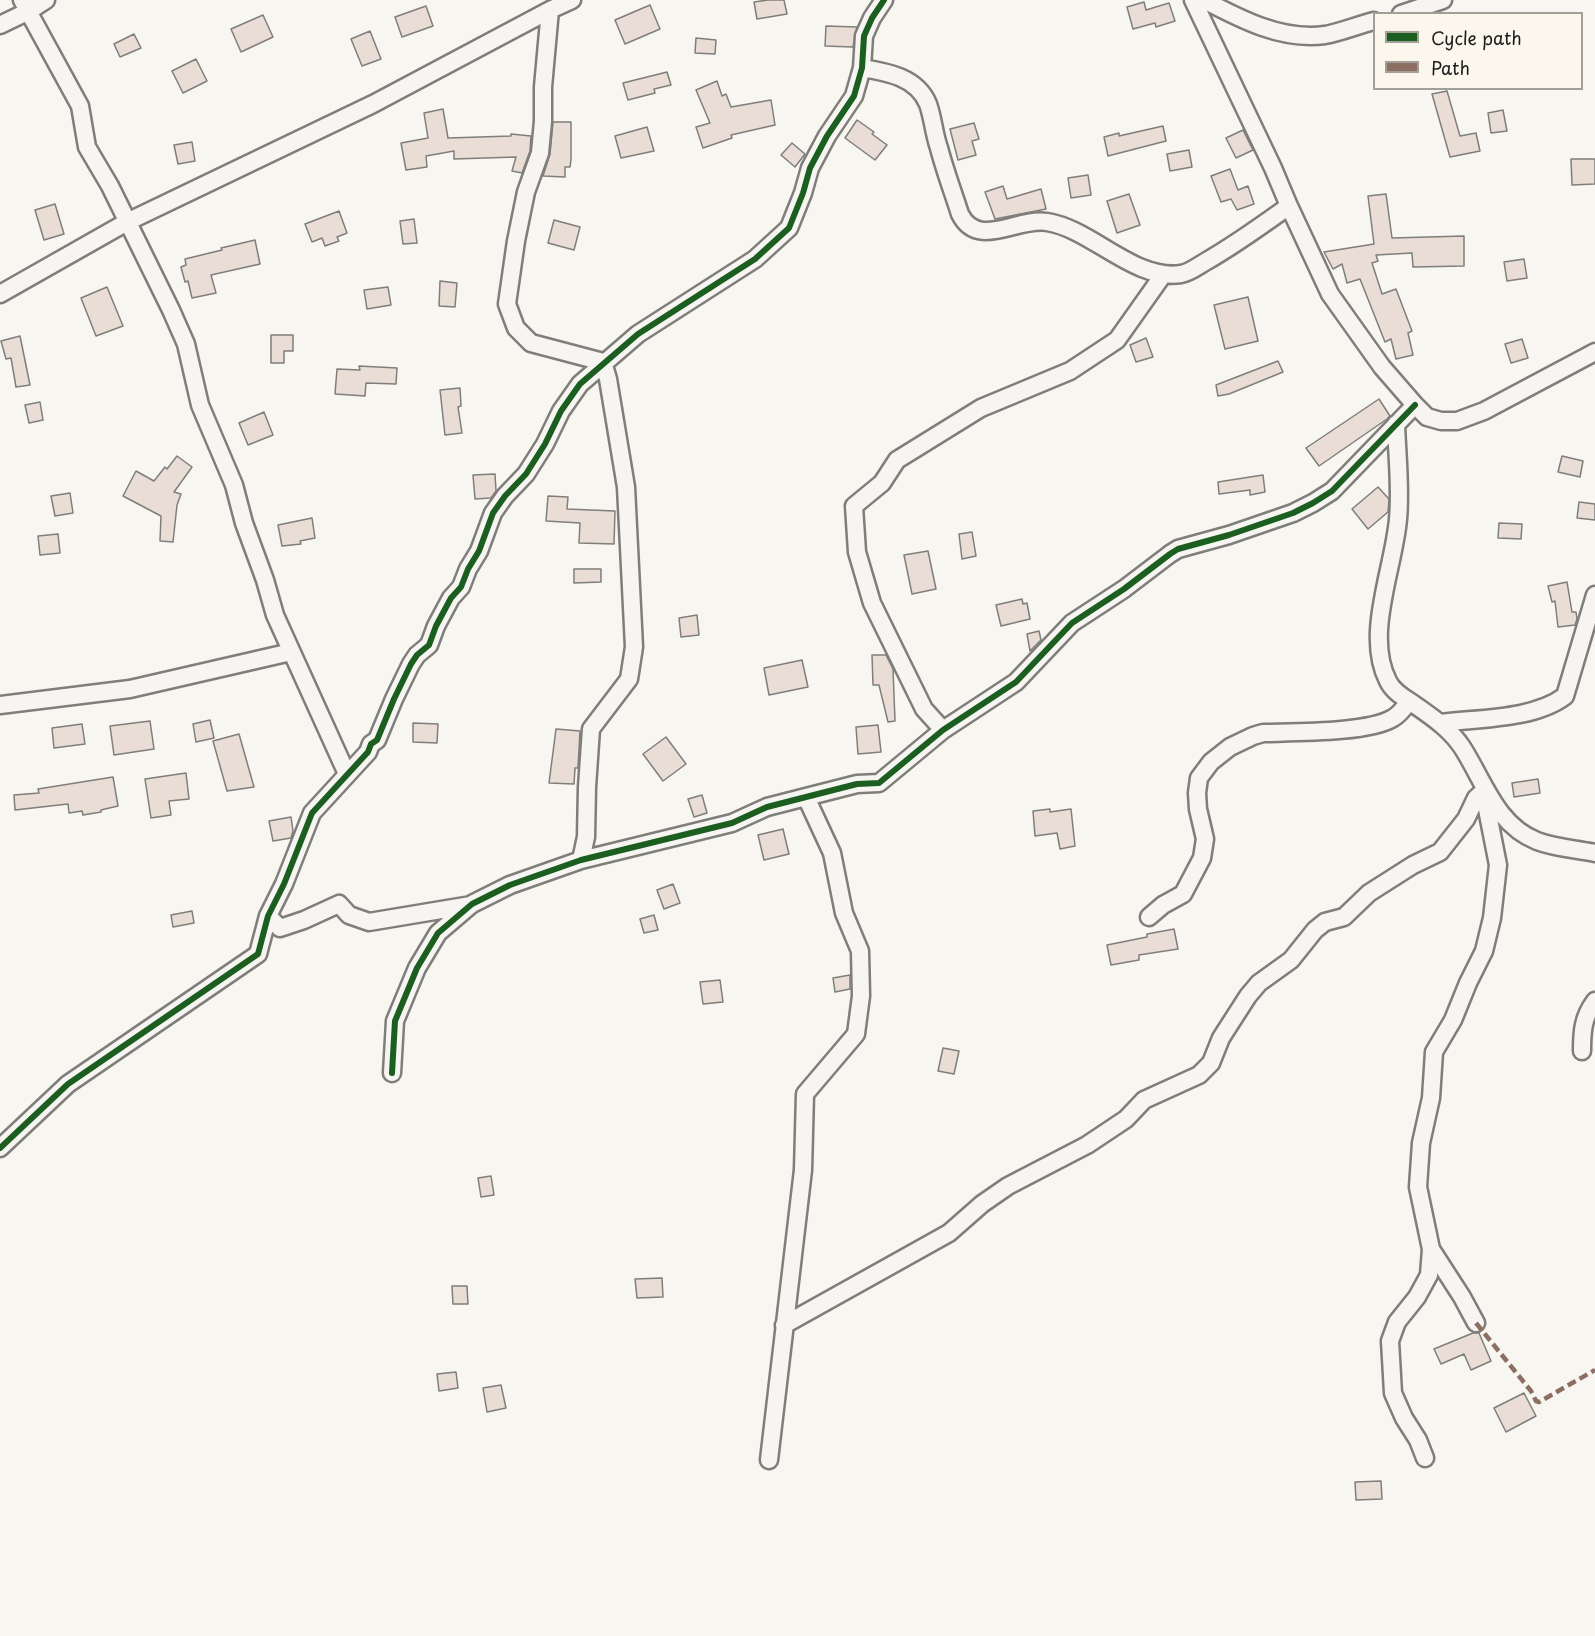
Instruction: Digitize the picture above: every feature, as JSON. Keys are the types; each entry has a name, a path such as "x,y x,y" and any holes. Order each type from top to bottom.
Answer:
{"street":[{"path":"0,25 26,6 46,0"},
{"path":"0,294 127,222 373,104 572,0"},
{"path":"0,1148 68,1084 258,954 268,916 284,884 312,813 368,752 371,744 377,740 411,664 417,655 429,645 451,598 461,587 479,551 493,513 505,496 526,474 545,444 561,411 580,384 638,334 755,259 789,228 810,168 827,136 854,96 862,68 864,36 884,0"},
{"path":"1193,0 1330,294 1382,367 1428,417 1441,421 1457,421 1484,411 1595,352"},
{"path":"1204,0 1243,20 1277,31 1299,34 1325,35 1373,21"},
{"path":"1407,12 1443,0"},
{"path":"26,6 80,106 87,147 110,186 186,344 200,405 234,484 244,523 275,615 347,774"},
{"path":"550,10 540,153 526,192 507,304 516,328 531,343 603,362"},
{"path":"862,68 889,73 904,79 925,98 938,148 960,214 965,224 972,229 983,232 1029,222 1046,222 1089,239 1137,265 1163,275 1184,274 1234,246 1289,206"},
{"path":"943,730 924,709 872,603 857,552 854,506 882,483 897,460 981,408 1070,371 1117,340 1163,275"},
{"path":"581,860 586,837 591,729 629,679 634,647 626,487 603,362"},
{"path":"392,1073 395,1021 417,968 438,933 472,904 510,885 581,860 732,823 767,807 806,796 857,784 879,783 943,730 1016,682 1072,623 1124,589 1178,549 1229,535 1293,513 1332,490 1415,405"},
{"path":"1396,424 1398,520 1379,626 1381,655 1387,679 1392,688 1440,723 1456,739 1478,772 1486,791 1509,824 1535,840 1595,853"},
{"path":"1440,723 1533,711 1549,706 1565,696 1595,595"},
{"path":"0,705 130,689 291,652"},
{"path":"1149,917 1163,905 1183,894 1202,858 1204,839 1197,793 1199,778 1211,762 1230,747 1263,733 1362,728 1388,721 1396,717 1410,701"},
{"path":"1425,1458 1393,1393 1390,1341 1398,1322 1417,1297 1429,1275 1431,1249 1418,1187 1421,1143 1431,1098 1434,1052 1453,1020 1484,951 1492,918 1498,865 1485,799 1486,791"},
{"path":"784,1325 949,1233 982,1204 1008,1186 1087,1145 1126,1119 1144,1100 1199,1075 1211,1063 1221,1038 1259,983 1291,960 1325,922 1344,917 1369,893 1413,865 1440,852 1466,819 1476,798 1486,791"},
{"path":"769,1461 803,1170 805,1094 856,1034 861,996 860,951 844,913 832,853 806,796"},
{"path":"268,916 280,928 339,904 349,915 369,922 472,904"},
{"path":"1582,1051 1582,1027 1587,1011 1595,1001"},
{"path":"1431,1249 1457,1288 1476,1323"}],"building":[{"path":"784,0 787,14 757,19 754,2"},
{"path":"1144,2 1146,10 1169,3 1175,21 1156,27 1155,23 1133,29 1127,7"},
{"path":"650,5 660,29 625,44 615,20"},
{"path":"426,6 433,26 402,37 395,17"},
{"path":"263,15 273,37 241,52 231,29"},
{"path":"826,26 857,27 853,47 825,46"},
{"path":"370,31 381,59 362,66 351,39"},
{"path":"134,34 141,48 120,57 114,44"},
{"path":"696,38 716,40 715,54 695,53"},
{"path":"196,59 207,81 183,93 172,71"},
{"path":"667,72 671,85 654,89 655,93 628,100 623,83"},
{"path":"717,81 722,96 726,94 731,107 771,100 775,125 731,135 732,138 703,148 696,127 710,123 696,90"},
{"path":"1447,91 1460,136 1476,133 1480,151 1450,157 1432,94"},
{"path":"443,109 448,138 511,136 511,134 531,136 530,151 522,173 512,171 516,157 454,159 454,151 426,156 427,167 406,170 401,143 428,138 424,113"},
{"path":"1503,110 1507,131 1491,133 1488,113"},
{"path":"857,120 887,145 875,160 845,138"},
{"path":"553,122 571,122 571,160 570,167 565,167 565,177 543,176 550,154"},
{"path":"974,123 979,139 972,141 976,155 958,160 950,129"},
{"path":"1163,126 1166,141 1108,156 1104,137"},
{"path":"647,127 654,151 621,158 615,136"},
{"path":"1243,130 1253,150 1236,158 1226,138"},
{"path":"192,142 195,161 178,164 174,145"},
{"path":"792,143 805,154 795,167 781,155"},
{"path":"1189,150 1192,167 1170,171 1167,154"},
{"path":"1571,159 1595,159 1595,184 1572,185"},
{"path":"1230,169 1238,190 1248,186 1254,204 1237,210 1231,199 1221,202 1211,176"},
{"path":"1088,175 1091,195 1071,198 1068,178"},
{"path":"1003,186 1007,199 1041,189 1046,209 995,219 985,192"},
{"path":"1129,194 1140,225 1117,233 1107,201"},
{"path":"1386,194 1392,238 1464,236 1464,266 1413,267 1412,253 1376,255 1378,261 1372,263 1382,294 1396,289 1412,331 1408,333 1413,355 1396,359 1391,339 1385,342 1360,279 1347,283 1342,264 1333,269 1324,252 1374,244 1368,196"},
{"path":"55,204 64,234 44,240 35,210"},
{"path":"339,211 347,233 337,237 339,241 325,246 322,238 312,242 305,224"},
{"path":"414,219 417,243 403,244 400,221"},
{"path":"554,220 580,227 574,250 548,243"},
{"path":"255,240 260,264 211,275 216,293 192,298 188,281 185,282 181,267 186,265 185,259"},
{"path":"1524,259 1527,278 1507,281 1504,262"},
{"path":"440,281 457,283 455,307 439,306"},
{"path":"107,287 123,326 96,336 81,298"},
{"path":"388,287 391,305 367,309 364,290"},
{"path":"1248,297 1258,341 1225,349 1214,305"},
{"path":"271,335 293,335 293,351 284,351 284,363 271,363"},
{"path":"20,336 30,385 16,387 11,358 6,359 1,341"},
{"path":"1146,338 1153,357 1136,362 1130,345"},
{"path":"1522,339 1528,358 1511,363 1505,344"},
{"path":"1278,361 1283,372 1229,394 1218,396 1216,385"},
{"path":"359,366 397,368 396,384 366,383 365,396 335,394 337,369 360,370"},
{"path":"460,388 461,406 458,407 462,433 445,435 440,390"},
{"path":"1379,399 1390,416 1319,466 1306,448"},
{"path":"40,402 43,420 29,423 25,405"},
{"path":"264,412 273,435 248,445 239,423"},
{"path":"177,456 192,467 174,492 181,494 177,505 173,542 160,541 161,516 123,496 136,471 154,481"},
{"path":"1562,456 1583,461 1580,477 1558,472"},
{"path":"495,474 496,491 491,498 475,499 473,475"},
{"path":"1263,475 1265,492 1250,495 1250,490 1219,494 1218,482"},
{"path":"1378,487 1389,499 1388,512 1368,529 1352,509"},
{"path":"70,493 73,513 55,516 51,496"},
{"path":"548,496 568,497 567,509 615,511 614,544 579,543 580,523 546,521"},
{"path":"1579,502 1595,504 1595,520 1577,518"},
{"path":"312,518 315,538 300,541 301,544 282,546 278,525"},
{"path":"1499,523 1522,524 1521,539 1498,538"},
{"path":"972,532 976,556 962,559 959,534"},
{"path":"58,534 60,553 40,555 38,536"},
{"path":"928,551 936,589 912,594 904,555"},
{"path":"574,569 601,569 601,582 574,583"},
{"path":"1567,582 1572,612 1576,612 1577,619 1575,625 1558,627 1555,601 1552,602 1548,586"},
{"path":"1022,599 1023,604 1027,603 1030,619 1001,626 996,605"},
{"path":"697,615 699,635 681,637 679,618"},
{"path":"1039,631 1041,640 1030,651 1027,634"},
{"path":"872,655 886,655 893,669 895,721 888,722 879,685 873,685"},
{"path":"802,660 808,687 769,695 764,668"},
{"path":"210,720 214,738 196,742 193,724"},
{"path":"150,721 154,749 114,755 110,726"},
{"path":"413,723 438,724 437,743 413,742"},
{"path":"82,724 85,744 54,748 52,728"},
{"path":"878,725 881,752 858,754 856,727"},
{"path":"556,729 580,731 578,768 575,768 574,784 549,783"},
{"path":"239,734 254,787 227,791 213,741"},
{"path":"666,737 686,764 663,781 643,754"},
{"path":"186,773 189,799 169,801 171,815 151,818 145,779"},
{"path":"113,777 118,806 101,810 101,812 83,815 82,811 69,813 68,804 15,810 14,795 39,793 38,789"},
{"path":"1538,779 1540,793 1514,797 1512,783"},
{"path":"702,795 707,813 694,817 688,799"},
{"path":"1050,809 1050,812 1071,809 1075,846 1060,849 1057,833 1035,836 1033,811"},
{"path":"291,817 293,831 291,838 273,841 269,821"},
{"path":"783,829 789,854 764,860 758,835"},
{"path":"673,884 680,903 664,909 657,890"},
{"path":"192,911 194,923 173,927 171,915"},
{"path":"654,915 658,930 644,933 640,919"},
{"path":"1174,929 1178,949 1139,955 1139,960 1111,965 1107,945"},
{"path":"850,975 850,989 835,992 833,978"},
{"path":"720,980 723,1002 703,1004 700,982"},
{"path":"943,1048 959,1051 954,1074 938,1071"},
{"path":"491,1176 494,1195 481,1197 478,1178"},
{"path":"662,1278 663,1297 637,1298 635,1279"},
{"path":"452,1286 467,1286 468,1304 453,1304"},
{"path":"1473,1333 1479,1333 1491,1361 1471,1370 1464,1354 1441,1364 1434,1349"},
{"path":"456,1372 458,1388 439,1391 437,1374"},
{"path":"501,1385 506,1408 487,1412 483,1388"},
{"path":"1524,1393 1536,1416 1506,1432 1494,1408"},
{"path":"1381,1481 1382,1499 1356,1500 1355,1482"}],"marked path":[{"path":"1476,1323 1531,1391 1536,1401 1539,1402 1595,1370"}],"cycle path":[{"path":"0,1148 68,1084 258,954 268,916 284,884 312,813 368,752 371,744 377,740 411,664 417,655 429,645 451,598 461,587 479,551 493,513 505,496 526,474 545,444 561,411 580,384 638,334 755,259 789,228 810,168 827,136 854,96 862,68 864,36 884,0"},
{"path":"392,1073 395,1021 417,968 438,933 472,904 510,885 581,860 732,823 767,807 857,784 879,783 943,730 1016,682 1072,623 1124,589 1170,554 1178,549 1229,535 1293,513 1332,491 1415,405"}]}
